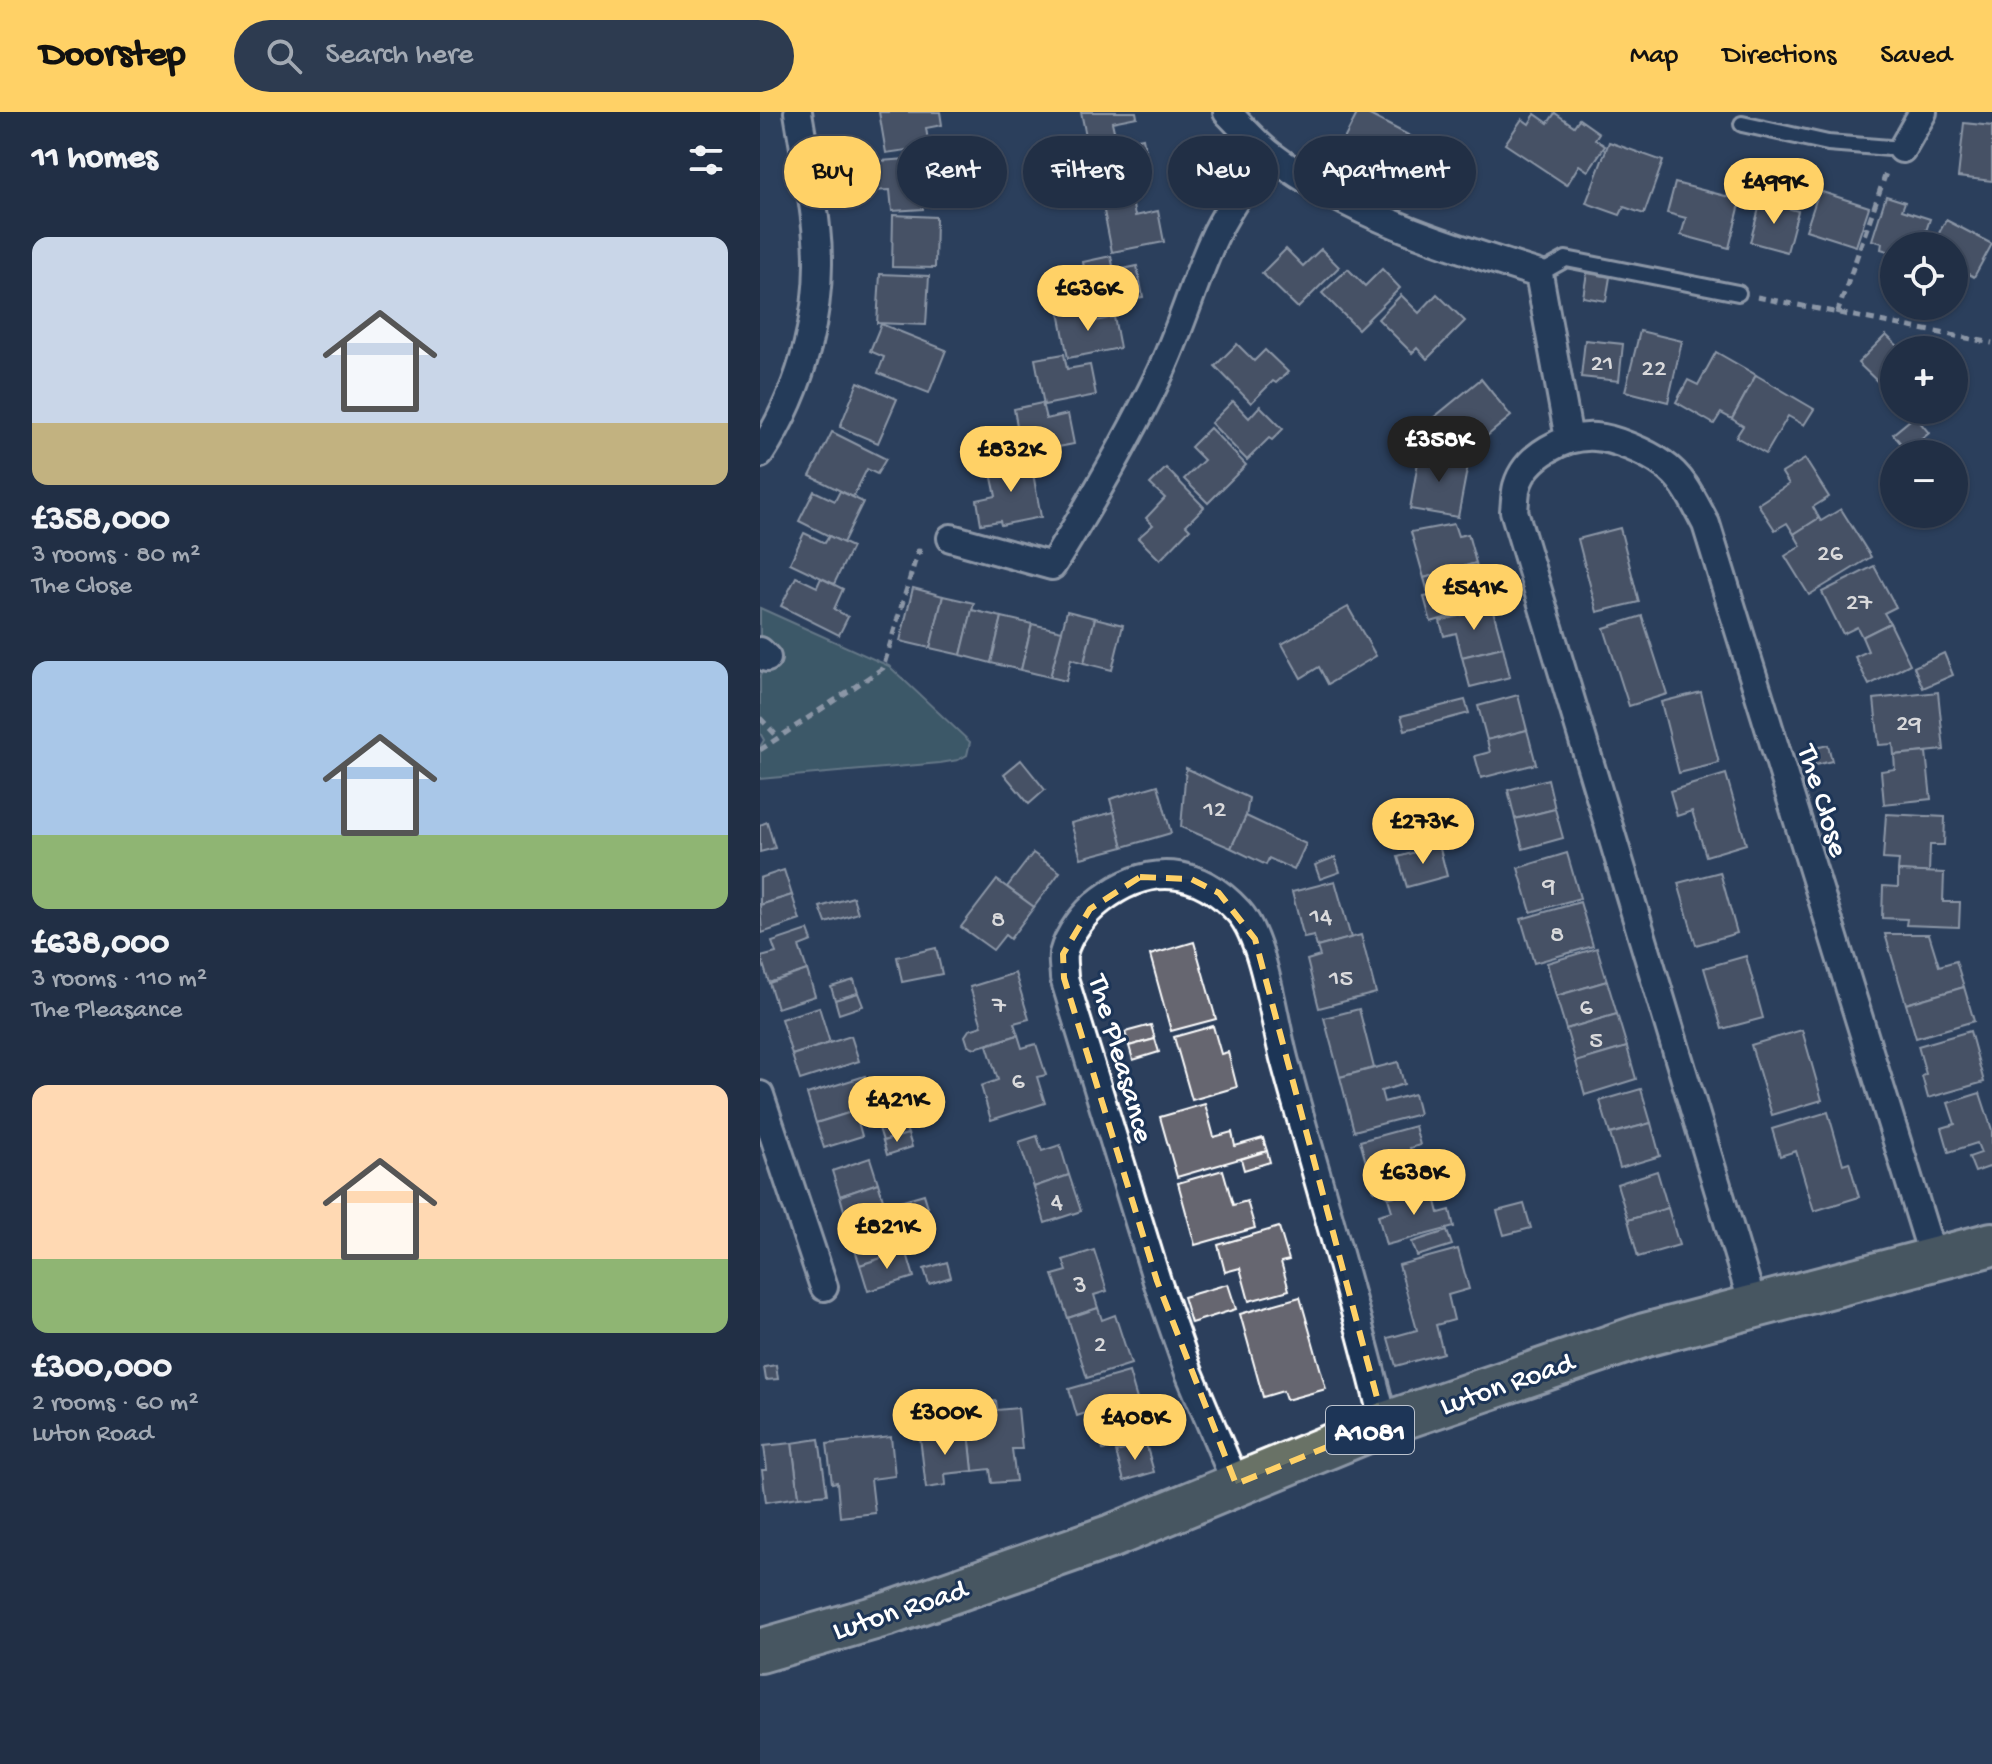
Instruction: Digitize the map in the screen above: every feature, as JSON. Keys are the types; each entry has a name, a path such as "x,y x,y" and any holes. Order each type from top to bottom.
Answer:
{"main road":[{"name":"Luton Road","path":"760,1651 888,1614 1112,1536 1384,1424 1645,1335 1992,1244"}],"street":[{"path":"760,454 774,432 796,383 813,326 816,302 816,230 798,112"},
{"path":"1227,112 1250,136"},
{"path":"1902,149 1923,112"},
{"path":"1278,161 1329,195 1404,229 1539,274 1569,439 1548,449 1532,462 1517,485 1514,511 1753,1305"},
{"path":"951,538 1052,566 1093,500 1149,395 1213,239 1231,208"},
{"name":"The Close","path":"1569,439 1596,437 1638,450 1665,465 1689,491 1706,524 1934,1261"},
{"name":"The Pleasance","path":"1236,1484 1188,1370 1157,1281 1064,978 1063,954 1090,909 1113,891 1140,877 1165,874 1191,879 1219,893 1242,914 1255,939 1284,1060 1358,1314 1384,1424"},
{"path":"760,1095 824,1287"}],"lane":[{"path":"1742,124 1828,143 1902,149"},
{"path":"1539,274 1566,259 1738,293"}],"path":[{"path":"1837,314 1884,174 1902,149"},
{"path":"1738,293 1992,343"},
{"path":"760,750 883,668 918,551 938,553 951,538"},
{"path":"760,718 777,736"}],"highlighted area":[{"path":"1140,877 1191,879 1219,893 1255,939 1384,1424 1236,1484 1157,1281 1064,978 1063,954 1090,909"}],"green space":[{"path":"760,608 889,666 970,742 967,755 940,763 760,779 760,747 764,740 760,733 760,676 765,667 760,662"}],"building":[{"path":"879,112 940,112 942,125 926,128 927,136 897,136 897,151 886,153"},
{"path":"1081,112 1136,112 1137,117 1112,122 1115,135 1086,136"},
{"path":"1358,112 1364,112 1410,136 1346,136"},
{"path":"1555,113 1574,126 1579,119 1599,133 1595,139 1605,146 1588,171 1579,165 1567,185 1505,144 1522,119 1529,124 1535,114 1548,123"},
{"path":"1964,123 1992,126 1992,181 1958,177"},
{"path":"1609,142 1663,161 1644,214 1624,207 1620,215 1586,203"},
{"path":"897,160 897,208 923,209 892,211 890,190 881,190 881,161"},
{"path":"1675,183 1741,200 1729,248 1681,235 1686,218 1667,213"},
{"path":"1819,191 1869,207 1856,246 1806,230"},
{"path":"1886,196 1905,202 1902,210 1930,219 1926,232 1880,232 1880,242 1872,240"},
{"path":"1761,201 1798,211 1787,252 1750,242"},
{"path":"1103,208 1133,208 1135,216 1158,211 1164,242 1112,252"},
{"path":"893,215 936,217 935,268 892,267"},
{"path":"1946,220 1992,244 1974,277 1968,274 1968,232 1940,232"},
{"path":"1286,249 1303,266 1321,249 1339,267 1298,308 1262,273"},
{"path":"1111,256 1114,271 1137,266 1143,297 1091,307 1083,262"},
{"path":"1348,269 1365,286 1382,269 1400,288 1358,329 1322,293"},
{"path":"1587,273 1610,277 1606,301 1583,297"},
{"path":"880,274 929,276 926,325 877,323"},
{"path":"1437,294 1465,321 1427,359 1417,348 1412,353 1378,319 1401,295 1419,313"},
{"path":"1088,307 1091,322 1114,317 1120,348 1068,358 1059,312"},
{"path":"881,324 946,350 929,393 878,373 884,357 870,351"},
{"path":"1640,331 1682,341 1668,402 1625,391"},
{"path":"1585,340 1623,344 1619,381 1581,377"},
{"path":"1880,341 1878,382 1858,363"},
{"path":"1237,344 1254,361 1265,350 1288,372 1276,383 1273,381 1251,403 1215,366"},
{"path":"1716,352 1756,375 1732,419 1721,413 1714,424 1676,402 1688,380 1698,385"},
{"path":"1064,354 1067,369 1090,365 1096,395 1044,405 1035,359"},
{"path":"1756,375 1814,409 1804,425 1788,416 1766,454 1736,437 1743,426 1732,419"},
{"path":"1481,379 1511,416 1487,436 1476,422 1440,452 1421,428"},
{"path":"858,382 897,399 878,443 840,427"},
{"path":"1233,401 1249,418 1260,406 1283,429 1247,460 1211,423"},
{"path":"1042,403 1046,419 1068,414 1074,444 1022,454 1014,409"},
{"path":"1905,424 1922,424 1929,433 1920,440 1898,440 1893,434"},
{"path":"1210,428 1246,465 1208,503 1184,479 1204,460 1191,447"},
{"path":"832,432 886,459 877,474 867,469 853,497 810,476"},
{"path":"1420,450 1469,459 1458,517 1410,509"},
{"path":"1030,457 1041,517 1001,525 1000,521 981,524 977,500 996,496 989,464"},
{"path":"1805,459 1829,497 1813,507 1819,518 1794,534 1787,523 1775,530 1758,504 1789,484 1782,473"},
{"path":"1166,468 1204,507 1186,525 1190,529 1160,560 1138,538 1153,525 1146,518 1165,498 1150,484"},
{"path":"814,491 835,501 840,491 863,502 843,543 799,521"},
{"path":"1841,509 1871,557 1809,595 1785,556 1801,546 1794,534"},
{"path":"1454,524 1458,536 1468,534 1476,563 1424,578 1411,532"},
{"path":"1620,528 1639,602 1597,612 1578,539"},
{"path":"804,533 825,543 829,536 852,547 834,584 790,563"},
{"path":"1476,563 1484,593 1472,596 1473,601 1449,608 1451,616 1431,622 1424,597 1429,596 1424,578"},
{"path":"1874,566 1896,607 1884,613 1890,623 1862,637 1857,627 1843,634 1822,592"},
{"path":"796,577 817,587 821,578 843,589 834,609 848,617 839,635 781,606"},
{"path":"913,588 943,596 930,648 900,641"},
{"path":"943,596 974,603 961,655 930,648"},
{"path":"1348,607 1376,656 1328,684 1319,667 1301,678 1282,644"},
{"path":"1492,607 1503,647 1462,657 1456,633 1444,636 1440,621"},
{"path":"972,610 1002,617 991,663 961,655"},
{"path":"1067,611 1095,618 1084,663 1071,659 1066,681 1050,677"},
{"path":"1642,616 1667,694 1629,706 1604,628"},
{"path":"1002,617 1032,624 1021,670 991,663"},
{"path":"1095,618 1123,625 1112,670 1084,663"},
{"path":"1890,623 1910,664 1869,685 1855,657 1868,651 1862,637"},
{"path":"1032,624 1062,631 1050,677 1021,670"},
{"path":"1503,647 1510,677 1470,687 1462,657"},
{"path":"1944,653 1953,675 1923,688 1914,667"},
{"path":"1701,692 1719,763 1679,773 1661,702"},
{"path":"1938,692 1944,750 1894,755 1893,744 1879,745 1874,699"},
{"path":"1518,695 1527,730 1487,740 1478,706"},
{"path":"1465,700 1469,713 1405,730 1401,716"},
{"path":"1527,730 1536,764 1481,778 1475,756 1490,752 1487,740"},
{"path":"1828,745 1832,761 1815,765 1811,749"},
{"path":"1926,752 1931,799 1884,804 1881,771 1895,769 1894,755"},
{"path":"1021,760 1045,790 1029,804 1004,774"},
{"path":"1186,768 1249,798 1246,816 1231,848 1181,827"},
{"path":"1726,774 1746,844 1706,856 1692,811 1677,816 1670,791"},
{"path":"1548,779 1555,809 1515,819 1508,790"},
{"path":"1158,785 1171,833 1123,847 1110,799"},
{"path":"1555,809 1563,838 1523,849 1515,819"},
{"path":"1114,812 1123,847 1081,858 1071,823"},
{"path":"1886,814 1945,817 1944,845 1930,845 1929,873 1898,871 1899,860 1883,859"},
{"path":"1246,816 1306,844 1294,870 1269,858 1266,865 1231,848"},
{"path":"767,822 775,848 760,852 760,825"},
{"path":"1439,845 1447,876 1407,887 1398,857"},
{"path":"1033,853 1060,872 1034,907 1007,887"},
{"path":"1567,853 1580,898 1531,912 1518,868"},
{"path":"1335,857 1340,872 1320,879 1315,865"},
{"path":"784,870 792,895 760,905 760,878"},
{"path":"1898,871 1944,873 1943,902 1960,902 1959,927 1906,925 1907,919 1882,918 1883,886 1898,887"},
{"path":"1720,872 1737,933 1696,945 1678,883"},
{"path":"997,880 1034,907 1010,939 1005,935 993,950 961,927"},
{"path":"1335,881 1351,938 1317,947 1314,936 1304,938 1292,892"},
{"path":"792,895 800,920 762,933 760,905"},
{"path":"853,897 858,913 826,923 820,907"},
{"path":"1580,902 1593,946 1534,963 1521,919"},
{"path":"808,930 812,941 799,946 807,970 769,983 761,957 776,953 772,942"},
{"path":"1885,934 1929,934 1939,966 1956,961 1964,987 1906,1004"},
{"path":"1361,935 1376,993 1319,1008 1307,960 1320,956 1317,947"},
{"path":"1194,942 1216,1019 1171,1031 1150,955"},
{"path":"936,948 942,974 902,982 897,957"},
{"path":"1597,948 1607,981 1556,996 1547,963"},
{"path":"1746,956 1763,1018 1722,1029 1704,968"},
{"path":"807,970 815,996 777,1008 769,983"},
{"path":"1015,973 1029,1019 1014,1023 1018,1035 975,1048 968,1045 965,1036 969,1030 982,1026 970,987"},
{"path":"854,980 858,993 835,1000 831,987"},
{"path":"1607,981 1617,1014 1566,1029 1556,996"},
{"path":"1964,987 1974,1021 1916,1038 1906,1004"},
{"path":"858,993 863,1006 839,1014 835,1000"},
{"path":"819,1007 830,1043 792,1055 781,1019"},
{"path":"1359,1009 1374,1068 1340,1077 1324,1018"},
{"path":"1617,1014 1627,1047 1576,1062 1566,1029"},
{"path":"1151,1025 1155,1039 1129,1046 1125,1032"},
{"path":"1213,1026 1221,1054 1228,1052 1237,1087 1192,1100 1174,1037"},
{"path":"1802,1030 1822,1100 1772,1115 1751,1045"},
{"path":"1970,1031 1984,1082 1928,1098 1922,1076 1926,1074 1918,1046"},
{"path":"1018,1035 1022,1048 1036,1044 1046,1075 1037,1077 1045,1103 991,1120 981,1086 998,1080 987,1045"},
{"path":"851,1036 859,1061 800,1080 792,1055"},
{"path":"1155,1039 1159,1052 1133,1060 1129,1046"},
{"path":"1627,1047 1636,1079 1585,1095 1576,1062"},
{"path":"1398,1062 1404,1084 1381,1091 1384,1102 1414,1094 1419,1114 1354,1131 1340,1077"},
{"path":"865,1076 874,1105 816,1123 807,1094"},
{"path":"1641,1089 1651,1123 1610,1134 1600,1101"},
{"path":"1980,1093 1992,1130 1992,1166 1975,1172 1969,1157 1981,1153 1977,1143 1949,1152 1942,1128 1955,1124 1948,1103"},
{"path":"1205,1104 1214,1137 1232,1132 1235,1146 1263,1138 1267,1151 1177,1177 1160,1117"},
{"path":"855,1111 862,1136 824,1148 816,1123"},
{"path":"1828,1112 1843,1164 1849,1162 1859,1197 1814,1211 1796,1151 1780,1156 1772,1129"},
{"path":"903,1120 908,1134 883,1141 879,1128"},
{"path":"1651,1123 1660,1156 1620,1168 1610,1134"},
{"path":"1415,1126 1420,1145 1410,1148 1421,1189 1388,1198 1385,1187 1374,1191 1360,1141"},
{"path":"908,1134 912,1147 887,1155 883,1141"},
{"path":"1037,1136 1042,1151 1060,1145 1069,1175 1034,1187 1019,1142"},
{"path":"1267,1151 1270,1162 1244,1170 1241,1159"},
{"path":"870,1158 878,1183 840,1196 832,1171"},
{"path":"1223,1170 1233,1205 1247,1201 1255,1228 1195,1245 1178,1183"},
{"path":"1657,1171 1668,1208 1628,1220 1617,1184"},
{"path":"1069,1175 1081,1211 1045,1223 1034,1187"},
{"path":"878,1183 886,1209 847,1221 840,1196"},
{"path":"1432,1186 1439,1213 1450,1210 1454,1227 1386,1245 1378,1215 1392,1211 1388,1198"},
{"path":"924,1194 928,1207 905,1215 900,1201"},
{"path":"1524,1204 1531,1228 1504,1235 1497,1211"},
{"path":"1668,1208 1679,1245 1638,1257 1628,1220"},
{"path":"897,1220 899,1228 912,1224 919,1246 860,1265 850,1235"},
{"path":"1279,1227 1289,1260 1281,1262 1289,1290 1249,1301 1240,1268 1225,1272 1218,1245"},
{"path":"1447,1231 1452,1245 1417,1256 1412,1242"},
{"path":"1458,1249 1469,1289 1448,1295 1454,1320 1436,1325 1443,1353 1396,1366 1388,1338 1417,1330 1399,1265"},
{"path":"906,1250 914,1277 868,1291 860,1265"},
{"path":"1094,1250 1107,1291 1094,1295 1098,1308 1068,1318 1053,1275 1067,1271 1063,1260"},
{"path":"947,1262 951,1277 929,1284 924,1269"},
{"path":"1228,1284 1236,1309 1191,1323 1183,1297"},
{"path":"1300,1297 1326,1389 1286,1400 1283,1391 1263,1397 1240,1314"},
{"path":"1098,1308 1102,1320 1115,1315 1131,1364 1087,1378 1068,1318"},
{"path":"776,1365 778,1379 766,1380 764,1367"},
{"path":"1129,1372 1148,1437 1103,1450 1092,1411 1077,1416 1069,1389"},
{"path":"996,1401 997,1410 1018,1408 1022,1449 1012,1449 1016,1481 992,1483 990,1469 973,1471 966,1404"},
{"path":"969,1432 973,1471 945,1474 946,1485 926,1488 920,1437"},
{"path":"891,1437 895,1476 871,1479 875,1513 840,1517 837,1482 832,1483 827,1444"},
{"path":"819,1439 827,1494 799,1497 792,1443"},
{"path":"792,1443 799,1497 766,1502 762,1470 767,1470 764,1446"},
{"path":"1146,1444 1154,1472 1124,1481 1116,1452"}]}
